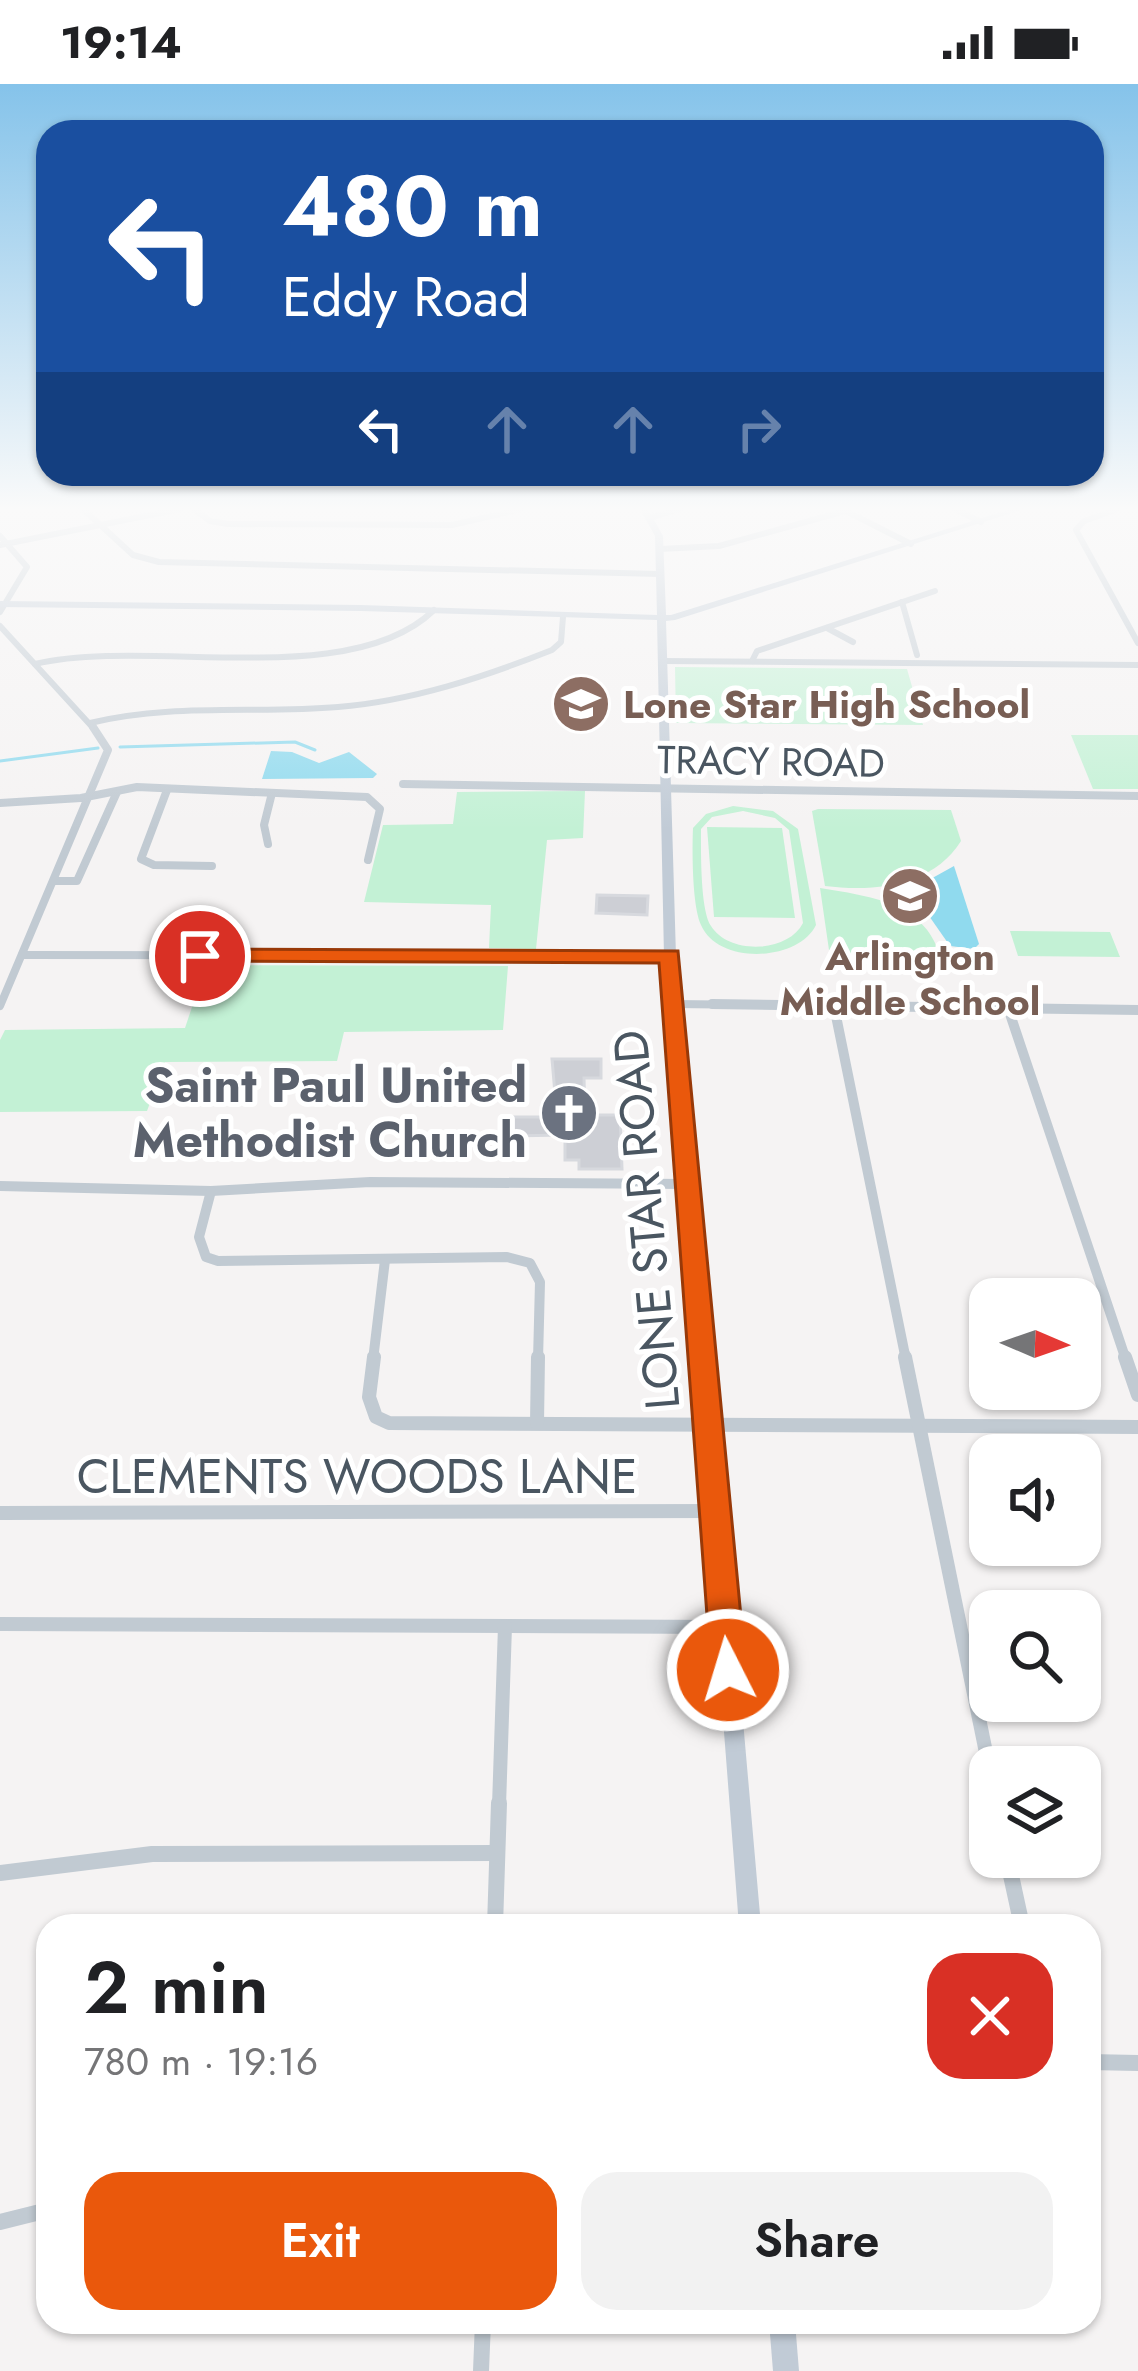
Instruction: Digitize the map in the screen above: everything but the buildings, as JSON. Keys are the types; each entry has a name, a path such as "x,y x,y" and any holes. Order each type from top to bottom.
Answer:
{"street":[{"path":"35,664 100,653 296,655 355,650 418,631 430,616"},
{"path":"540,616 581,616"},
{"name":"LONE STAR ROAD","path":"661,616 670,956 749,1914"},
{"path":"752,662 758,651 862,616"},
{"path":"906,616 917,656"},
{"path":"1123,616 1138,643"},
{"path":"90,723 160,707 315,708 391,699 552,650 561,642 563,617"},
{"path":"0,626 90,723 108,750 0,1006"},
{"path":"827,628 853,642"},
{"path":"663,661 1138,665"},
{"name":"TRACY ROAD","path":"403,784 1138,796"},
{"path":"0,803 167,790 374,800 380,809 368,860"},
{"path":"167,790 141,860 154,866 212,866"},
{"path":"54,881 77,880 113,792"},
{"path":"268,844 264,824 272,794"},
{"path":"22,955 670,956"},
{"path":"674,1004 1138,1010"},
{"path":"833,1006 985,1746"},
{"path":"1008,1008 1138,1395"},
{"path":"0,1186 211,1191 370,1182 688,1184"},
{"path":"211,1191 199,1237 206,1257 232,1263 507,1257 530,1263 540,1282 537,1423"},
{"path":"385,1259 369,1397 376,1417 406,1426 708,1422 1138,1427"},
{"name":"CLEMENTS WOODS LANE","path":"0,1513 715,1511"},
{"path":"0,1624 724,1627"},
{"path":"495,1914 505,1627"},
{"path":"0,1873 152,1855 497,1853"},
{"path":"1012,1878 1019,1914"},
{"path":"1101,2062 1138,2062"},
{"path":"0,2222 36,2213"},
{"path":"481,2371 483,2334"},
{"path":"783,2334 786,2371"}],"green space":[{"path":"675,667 907,669 923,725 676,723"},
{"path":"1071,735 1138,735 1138,789 1093,789"},
{"path":"585,791 583,838 547,840 536,949 489,948 491,905 364,902 383,825 453,824 457,792"},
{"path":"733,806 773,811 798,829 816,925 807,937 776,952 758,954 724,947 710,938 698,916 693,863 693,828 706,814","holes":["743,811 775,818 789,830 803,923 785,940 744,946 720,935 707,918 701,829 712,817"]},
{"path":"951,810 961,841 934,868 900,883 825,886 812,811"},
{"path":"707,827 782,828 795,918 714,917"},
{"path":"820,888 875,899 908,913 933,938 940,956 829,950"},
{"path":"1010,931 1110,932 1120,957 1018,956"},
{"path":"206,965 508,966 503,1030 344,1032 337,1061 165,1062 147,1111 0,1112 0,1040 5,1030 185,1028"}],"water":[{"path":"271,751 292,752 319,763 349,752 377,774 373,778 262,779"},
{"path":"954,866 979,944 974,949 950,946 913,893"}],"waterway":[{"path":"120,747 295,742 315,750"},
{"path":"0,761 98,748"}],"place":[{"name":"Lone Star High School","path":"581,704"},
{"name":"Arlington Middle School","path":"910,896"},
{"name":"Saint Paul United Methodist Church","path":"569,1113"}],"route":[{"path":"200,956 670,956 728,1670"}]}
